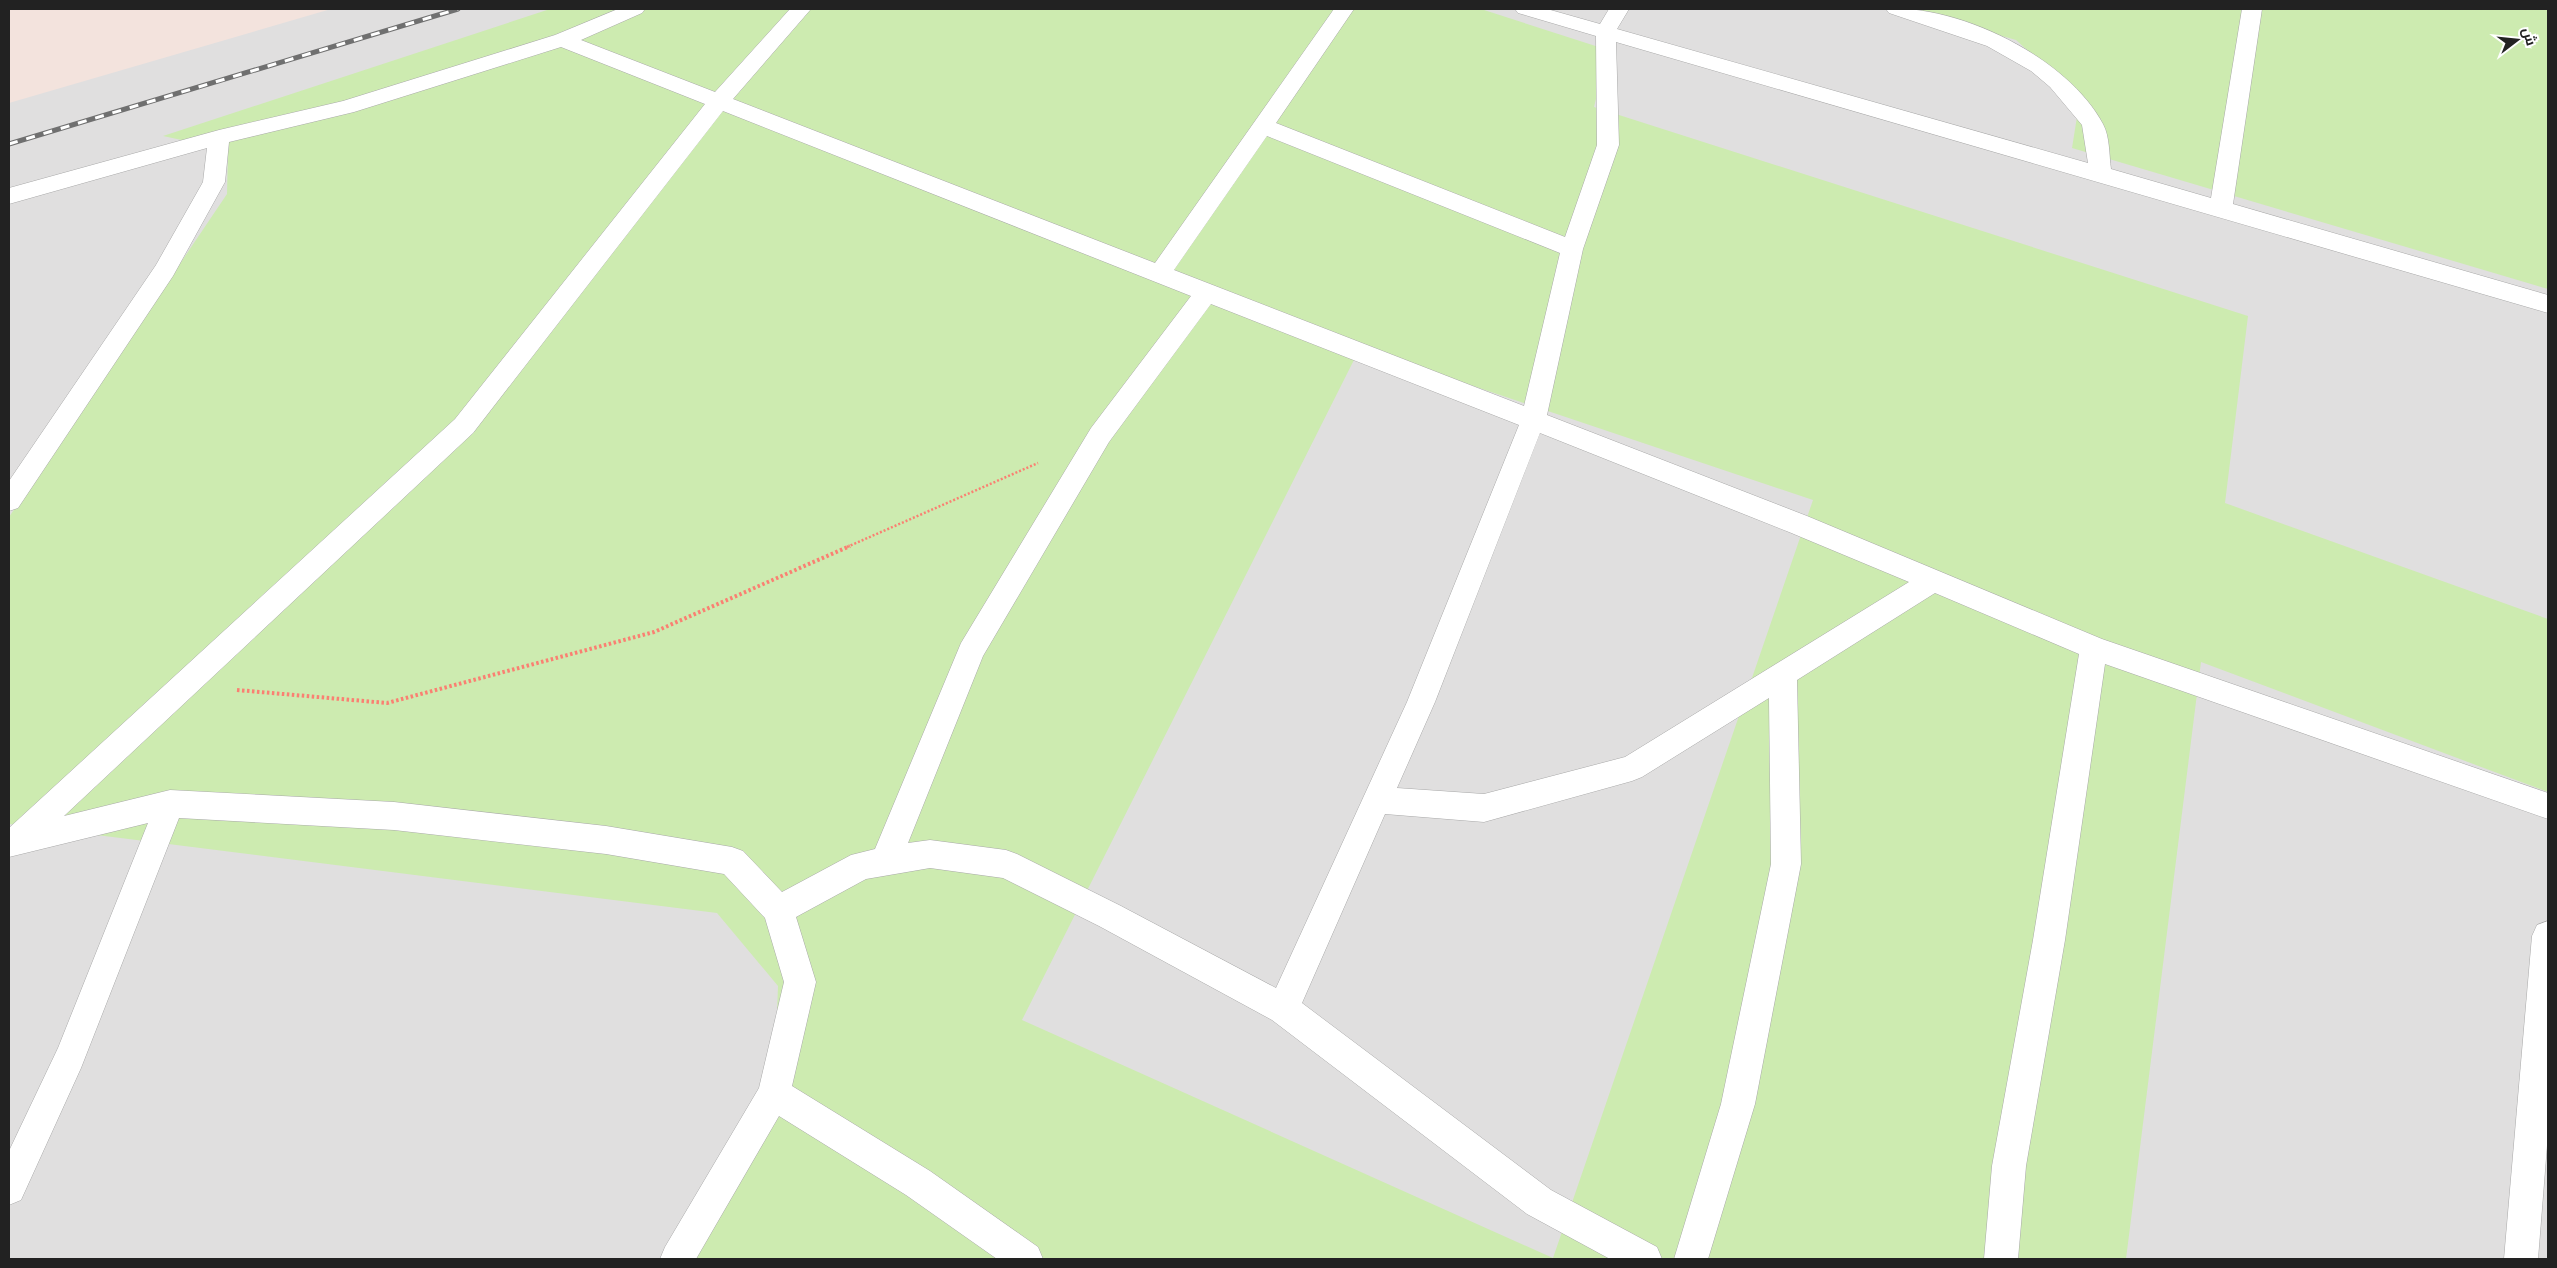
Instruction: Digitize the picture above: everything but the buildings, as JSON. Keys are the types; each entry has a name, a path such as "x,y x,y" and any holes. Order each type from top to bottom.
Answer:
{"street":[{"path":"9,196 219,137 346,107 562,40 635,9"},
{"path":"13,841 464,426 719,101 801,9"},
{"path":"1160,273 1261,125 1344,9"},
{"path":"1524,9 2100,173 2548,304"},
{"path":"1283,1009 1422,702 1533,420 1572,249 1608,145 1606,31 1619,9"},
{"path":"1896,9 1950,25 2009,46 2040,66 2072,98 2094,126 2100,173"},
{"path":"2221,208 2252,9"},
{"path":"562,40 1798,524 2094,648 2548,806"},
{"path":"1261,125 1572,249"},
{"path":"9,500 165,270 214,182 219,137"},
{"path":"885,862 971,651 1100,435 1207,292"},
{"path":"1377,800 1484,808 1632,768 1932,580"},
{"path":"2001,1259 2009,1166 2050,940 2094,648"},
{"path":"1691,1259 1738,1104 1786,864 1783,674"},
{"path":"13,841 170,804 394,816 606,840 732,861 778,910 800,982 774,1094 677,1259"},
{"path":"9,1188 70,1057 170,804"},
{"path":"778,910 862,865 930,854 1006,864 1110,916 1283,1009 1539,1202 1644,1259"},
{"path":"2522,1259 2548,936"},
{"path":"774,1094 918,1183 1026,1259"}],"path":[{"path":"184,685 387,703 654,632 1100,435"}],"shaded area":[{"path":"9,9 2548,9 2548,1259 9,1259"},
{"path":"9,9 331,9 9,103"}],"green space":[{"path":"550,9 1481,9 1608,50 1594,107 2248,316 2225,503 2548,619 2548,792 2201,662 2126,1259 663,1259 775,1069 778,986 717,913 9,824 9,517 227,194 228,150 163,136","holes":["1360,348 1813,500 1553,1258 1022,1020"]},
{"path":"1907,9 2548,9 2548,289 2072,148 2080,98 2016,40"}],"railway":[{"path":"9,144 458,9"}]}
